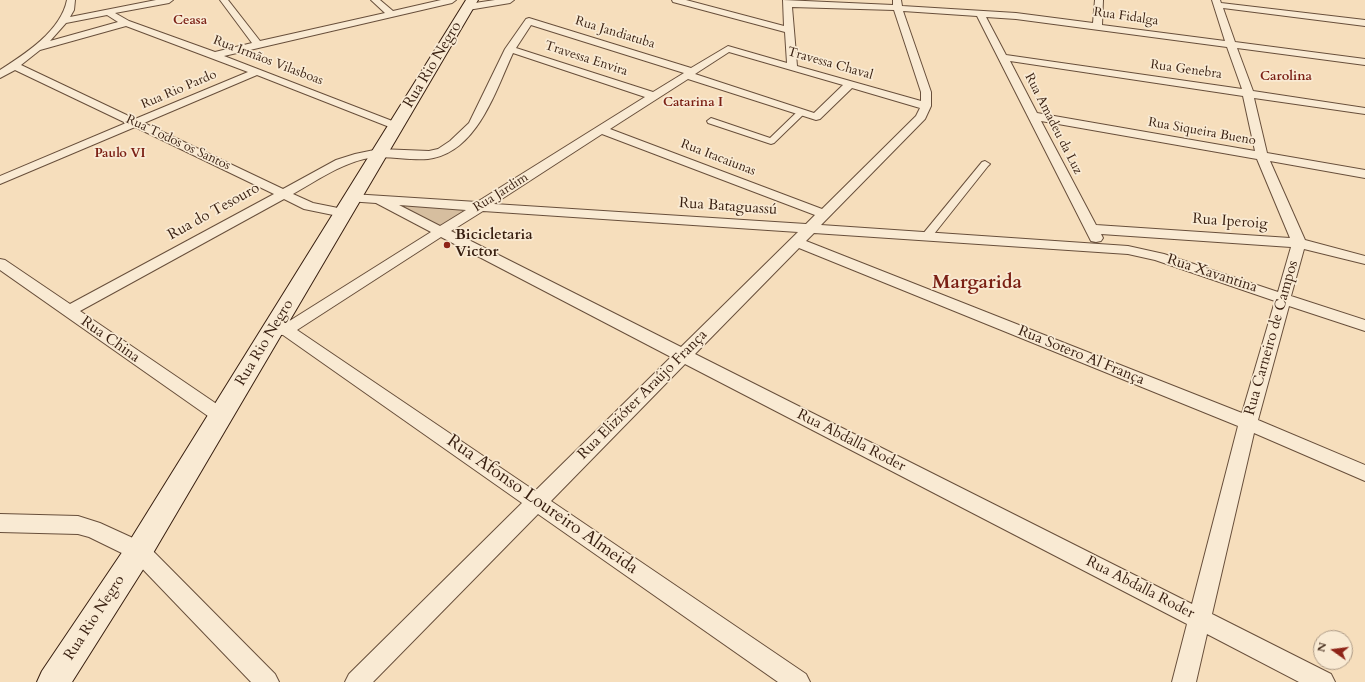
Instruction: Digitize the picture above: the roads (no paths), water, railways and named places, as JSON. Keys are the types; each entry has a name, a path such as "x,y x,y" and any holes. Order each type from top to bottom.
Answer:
{"main road":[{"name":"Rua Rio Negro","path":"53,682 139,551 221,416 280,330 348,206 470,3"}],"street":[{"path":"0,75 15,66 39,47 63,21 71,6 71,0"},
{"path":"63,21 168,0"},
{"path":"224,0 258,45"},
{"path":"375,0 391,14"},
{"path":"214,55 452,0"},
{"path":"470,3 510,0"},
{"path":"676,0 790,30"},
{"path":"1097,26 1099,0"},
{"path":"787,2 792,68"},
{"name":"Rua Fidalga","path":"787,2 898,4 1016,16 1365,62"},
{"path":"1217,2 1365,23"},
{"name":"Rua Carneiro de Campos","path":"1184,682 1248,423 1299,243 1262,157 1248,93 1217,2"},
{"path":"898,4 926,92 926,106"},
{"name":"Rua Irmãos Vilasboas","path":"109,12 114,17 126,23 214,55 396,126"},
{"name":"Rua Amadeu da Luz","path":"980,13 1102,248"},
{"name":"Rua Jandiatuba","path":"510,49 529,21 816,117 849,85"},
{"path":"39,47 126,23"},
{"path":"499,70 510,49"},
{"name":"Travessa Envira","path":"510,49 654,96"},
{"name":"Travessa Chaval","path":"728,49 926,106"},
{"name":"Rua Jardim","path":"280,330 441,232 728,49"},
{"path":"499,70 527,55"},
{"name":"Rua Genebra","path":"1003,57 1365,111"},
{"name":"Rua Todos os Santos","path":"15,66 309,206 348,206"},
{"name":"Rua do Tesouro","path":"69,311 284,194 354,158 380,153 429,155 445,150 468,132 474,124 499,70"},
{"name":"Rua Rio Pardo","path":"0,180 258,72"},
{"name":"Rua Elizióter Araújo França","path":"357,682 921,117 926,106"},
{"path":"711,121 771,141 802,113"},
{"name":"Rua Siqueira Bueno","path":"1034,116 1365,174"},
{"name":"Rua Itacaiunas","path":"601,130 824,214"},
{"path":"926,237 985,164"},
{"name":"Rua Bataguassú","path":"348,206 379,200 1102,248"},
{"name":"Rua Abdalla Roder","path":"379,200 1323,682"},
{"name":"Rua Iperoig","path":"1092,229 1299,243 1365,260"},
{"name":"Rua Sotero Al França","path":"796,242 1248,423 1365,473"},
{"name":"Rua Xavantina","path":"1102,248 1128,250 1159,257 1365,326"},
{"name":"Rua China","path":"0,263 221,416"},
{"name":"Rua Afonso Loureiro Almeida","path":"280,330 537,501 798,682"},
{"path":"0,523 78,526 93,529 139,551 267,682"}],"place":[{"name":"Bicicletaria Victor","path":"447,245"}],"district":[{"name":"Ceasa","path":"190,21"},
{"name":"Carolina","path":"1286,77"},
{"name":"Catarina I","path":"693,103"},
{"name":"Paulo VI","path":"120,154"},
{"name":"Margarida","path":"977,284"}]}
